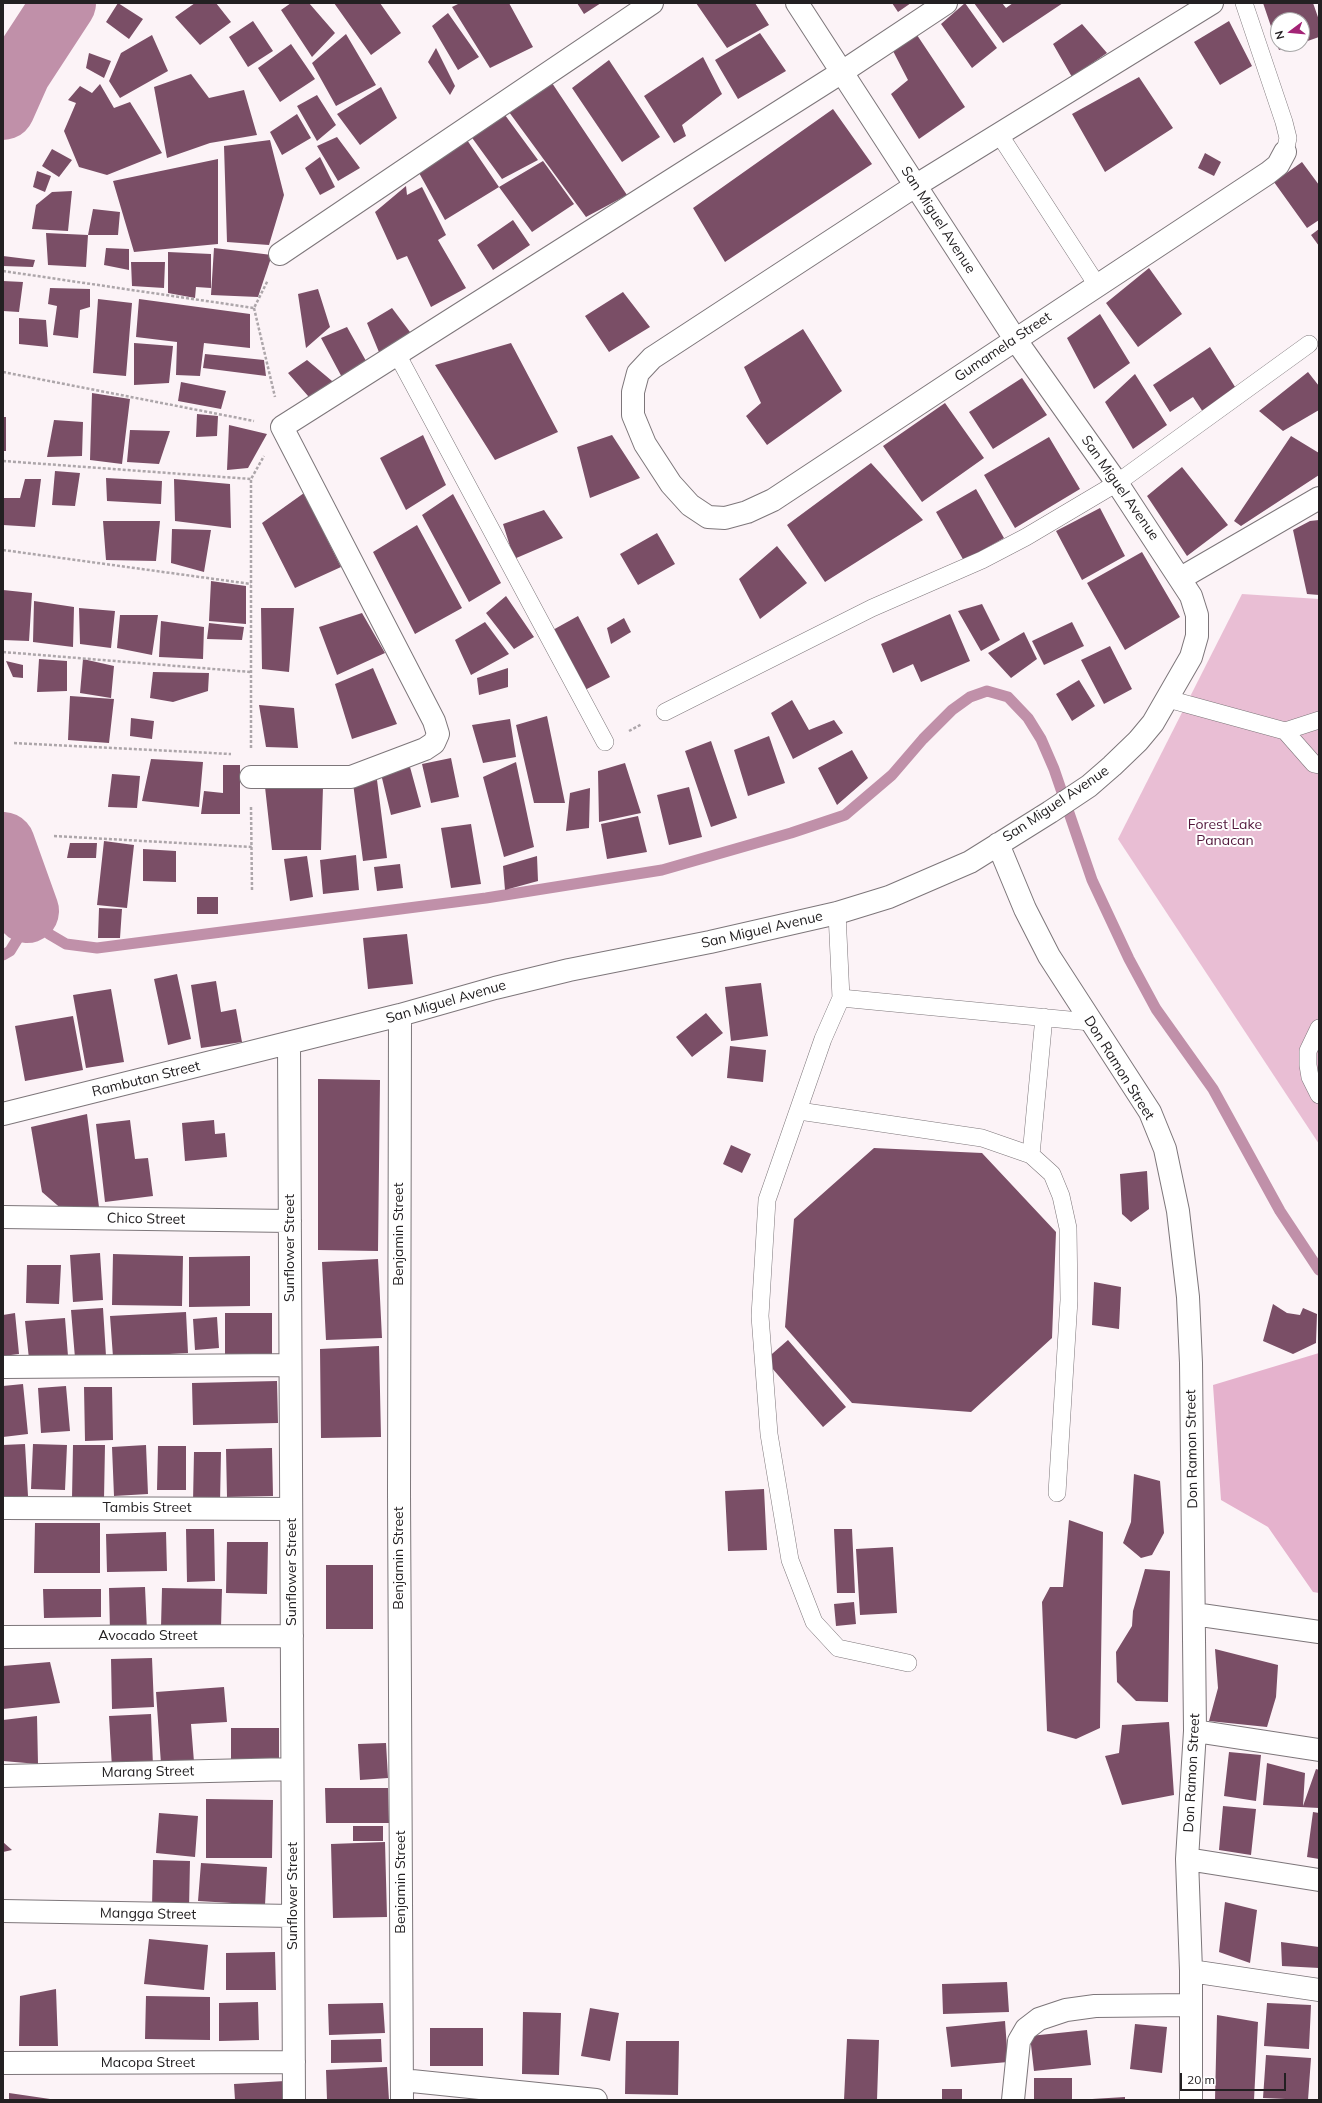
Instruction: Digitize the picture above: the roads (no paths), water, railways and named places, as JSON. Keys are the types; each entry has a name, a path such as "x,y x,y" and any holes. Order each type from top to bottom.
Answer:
{"street":[{"path":"280,254 652,3"},
{"name":"San Miguel Avenue","path":"289,1043 400,1015 450,999 562,972 710,942 837,913 889,897 938,877 970,862 1089,786 1138,741 1168,699 1191,658 1197,636 1197,615 1192,596 1117,483 1015,339 797,3"},
{"path":"251,777 351,777 425,750 434,743 438,734 434,721 282,427 842,72 946,3"},
{"path":"915,186 1212,3"},
{"name":"Gumamela Street","path":"915,186 652,358 638,373 633,392 633,415 646,444 671,484 690,505 708,517 725,518 747,512 773,500 1268,173 1278,165 1285,152"},
{"path":"1181,578 1319,498"},
{"name":"Don Ramon Street","path":"998,844 1037,932 1090,1022 1150,1112 1166,1150 1178,1211 1189,1312 1194,1614 1195,1732 1188,1859 1191,1971 1191,2100"},
{"name":"Benjamin Street","path":"400,1015 399,1492 402,2090"},
{"name":"Rambutan Street","path":"3,1114 289,1043"},
{"name":"Sunflower Street","path":"289,1043 294,2100"},
{"name":"Chico Street","path":"3,1217 290,1220"},
{"path":"3,1367 290,1365"},
{"name":"Tambis Street","path":"3,1508 291,1509"},
{"path":"1194,1614 1319,1632"},
{"name":"Avocado Street","path":"3,1637 292,1636"},
{"path":"1195,1732 1319,1750"},
{"name":"Marang Street","path":"3,1776 292,1769"},
{"path":"1188,1859 1319,1880"},
{"name":"Mangga Street","path":"3,1911 293,1916"},
{"path":"1191,1971 1319,1990"},
{"path":"1013,2100 1019,2041 1026,2029 1039,2019 1066,2010 1094,2006 1191,2005"},
{"name":"Macopa Street","path":"3,2063 294,2062"},
{"path":"402,2090 596,2100"}],"lane":[{"path":"1244,3 1284,122 1288,138 1285,152"},
{"path":"998,134 1097,285"},
{"path":"665,712 872,608 982,560 1026,537 1117,483 1309,344"},
{"path":"397,354 605,742"},
{"path":"1168,699 1285,731 1319,720"},
{"path":"1285,731 1314,764 1319,765"},
{"path":"837,913 841,998 823,1039 767,1200 760,1316 769,1434 790,1560 814,1622 838,1648 908,1664"},
{"path":"841,998 1090,1022"},
{"path":"1031,1155 1044,1017"},
{"path":"1319,1028 1308,1050 1310,1077 1319,1095"},
{"path":"799,1111 982,1138 1031,1155 1052,1174 1061,1196 1068,1228 1069,1300 1057,1493"}],"waterway":[{"path":"3,108 19,72 64,3"},
{"path":"3,955 10,951 18,938 27,911 49,934 66,944 97,948 486,898 662,870 791,833 845,815 892,775 923,739 952,710 970,697 987,691 1008,697 1028,718 1041,739 1054,769 1092,880 1129,959 1156,1009 1213,1089 1280,1211 1319,1270"},
{"path":"3,844 27,911"}],"park label":[{"name":"Forest Lake Panacan","path":"1225,834"}]}
